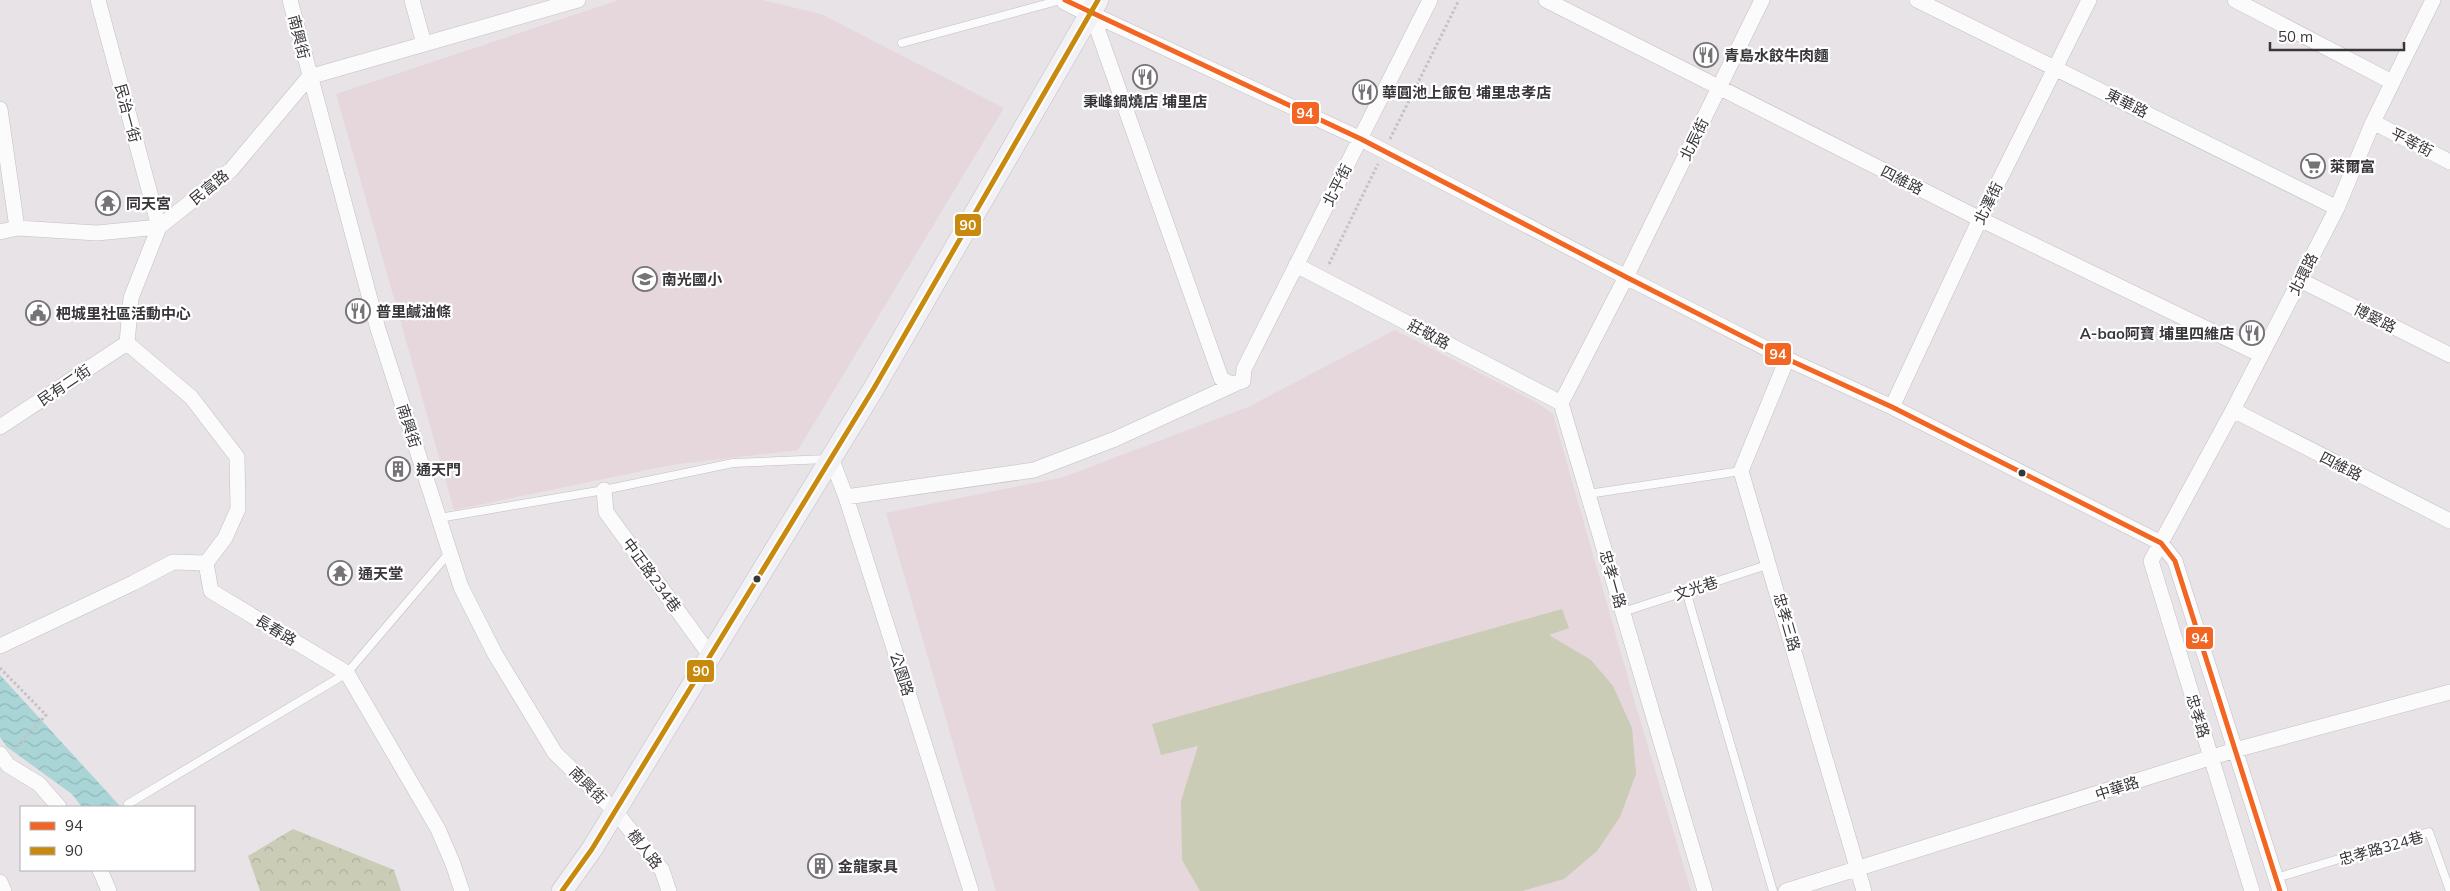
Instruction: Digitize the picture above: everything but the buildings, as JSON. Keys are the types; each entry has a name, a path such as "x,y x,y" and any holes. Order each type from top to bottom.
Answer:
{"main road":[{"path":"562,891 592,849 831,458 1095,7"}],"street":[{"name":"民治一街","path":"98,0 159,227"},
{"name":"南興街","path":"290,0 309,77 378,328 461,587 495,654 555,753 614,811"},
{"path":"412,0 424,44"},
{"path":"309,77 558,3 578,0"},
{"name":"忠孝路","path":"1065,0 1095,7 1361,139 1626,278 1787,359 1892,407 2161,543 2175,561 2278,885"},
{"name":"北平街","path":"1235,384 1243,382 1244,369 1430,0"},
{"name":"四維路","path":"1546,0 1980,220 2261,355"},
{"name":"北辰街","path":"1626,278 1762,0"},
{"name":"東華路","path":"1917,0 2337,208"},
{"name":"北澤街","path":"1892,407 1980,220 2089,0"},
{"path":"2235,0 2392,82"},
{"name":"北環路","path":"2161,543 2233,410 2337,208 2373,122 2433,0"},
{"path":"1095,7 1221,378 1227,383 1235,384"},
{"name":"民富路","path":"159,227 231,170 309,77"},
{"path":"0,109 17,228"},
{"name":"平等街","path":"2373,122 2450,162"},
{"path":"0,232 17,228 97,233 159,227 131,298 127,343 191,397 237,457 238,509 225,538 206,563 173,562 0,646"},
{"name":"莊敬路","path":"1296,265 1561,403"},
{"path":"1561,403 1626,278"},
{"name":"博愛路","path":"2300,280 2450,355"},
{"name":"民有二街","path":"0,427 127,343"},
{"path":"1741,471 1787,359"},
{"path":"846,497 1034,470 1116,439 1235,384"},
{"name":"忠孝一路","path":"1561,403 1705,891"},
{"name":"四維路","path":"2233,410 2450,521"},
{"name":"公園路","path":"831,458 846,497 971,891"},
{"name":"忠孝三路","path":"1741,471 1770,564 1864,891"},
{"name":"中正路234巷","path":"604,490 606,512 710,655"},
{"name":"忠孝路","path":"2161,543 2151,561 2252,891"},
{"name":"長春路","path":"206,563 211,591 347,673 438,829 462,891"},
{"name":"中華路","path":"1786,891 1858,870 2235,750 2450,692"},
{"path":"2,757 39,784 58,806"},
{"name":"樹人路","path":"614,811 662,870 669,891"},
{"path":"100,871 109,891"}],"lane":[{"path":"902,44 1060,0"},
{"path":"439,518 604,490 733,463 831,458"},
{"path":"1588,494 1741,471"},
{"path":"128,804 347,673 450,553"},
{"name":"文光巷","path":"1623,612 1770,564"},
{"path":"1686,592 1772,891"},
{"name":"忠孝路324巷","path":"2278,885 2429,832 2450,891"}],"path":[{"path":"0,668 46,715 2,757"}],"shaded area":[{"name":"南光國小","path":"619,0 762,0 821,14 1004,108 798,450 671,465 454,510 336,94"},
{"path":"1395,330 1538,403 1553,414 1691,891 996,891 886,513 1064,477 1248,407"}],"green space":[{"path":"1562,609 1569,628 1549,635 1591,660 1613,686 1632,728 1636,774 1620,817 1597,851 1564,879 1522,891 1200,891 1182,860 1181,801 1198,746 1161,755 1152,724"},
{"path":"293,829 394,870 401,891 260,891 248,856"}],"water":[{"path":"0,675 120,806 81,806 72,794 7,747 0,737"}],"transit line":[{"name":"94","path":"1065,0 1361,139 1787,359 1892,407 2161,543 2175,561 2280,891"},
{"name":"90","path":"562,891 592,849 874,388 1098,0"}],"place":[{"name":"青島水餃牛肉麵","path":"1706,55"},
{"name":"秉峰鍋燒店 埔里店","path":"1145,77"},
{"name":"華圓池上飯包 埔里忠孝店","path":"1365,92"},
{"name":"萊爾富","path":"2313,166"},
{"name":"同天宮","path":"108,203"},
{"name":"南光國小","path":"645,279"},
{"name":"普里鹹油條","path":"358,311"},
{"name":"杷城里社區活動中心","path":"38,313"},
{"name":"A-bao阿寶 埔里四維店","path":"2252,333"},
{"name":"通天門","path":"398,469"},
{"name":"通天堂","path":"340,573"},
{"name":"金龍家具","path":"820,866"}]}
